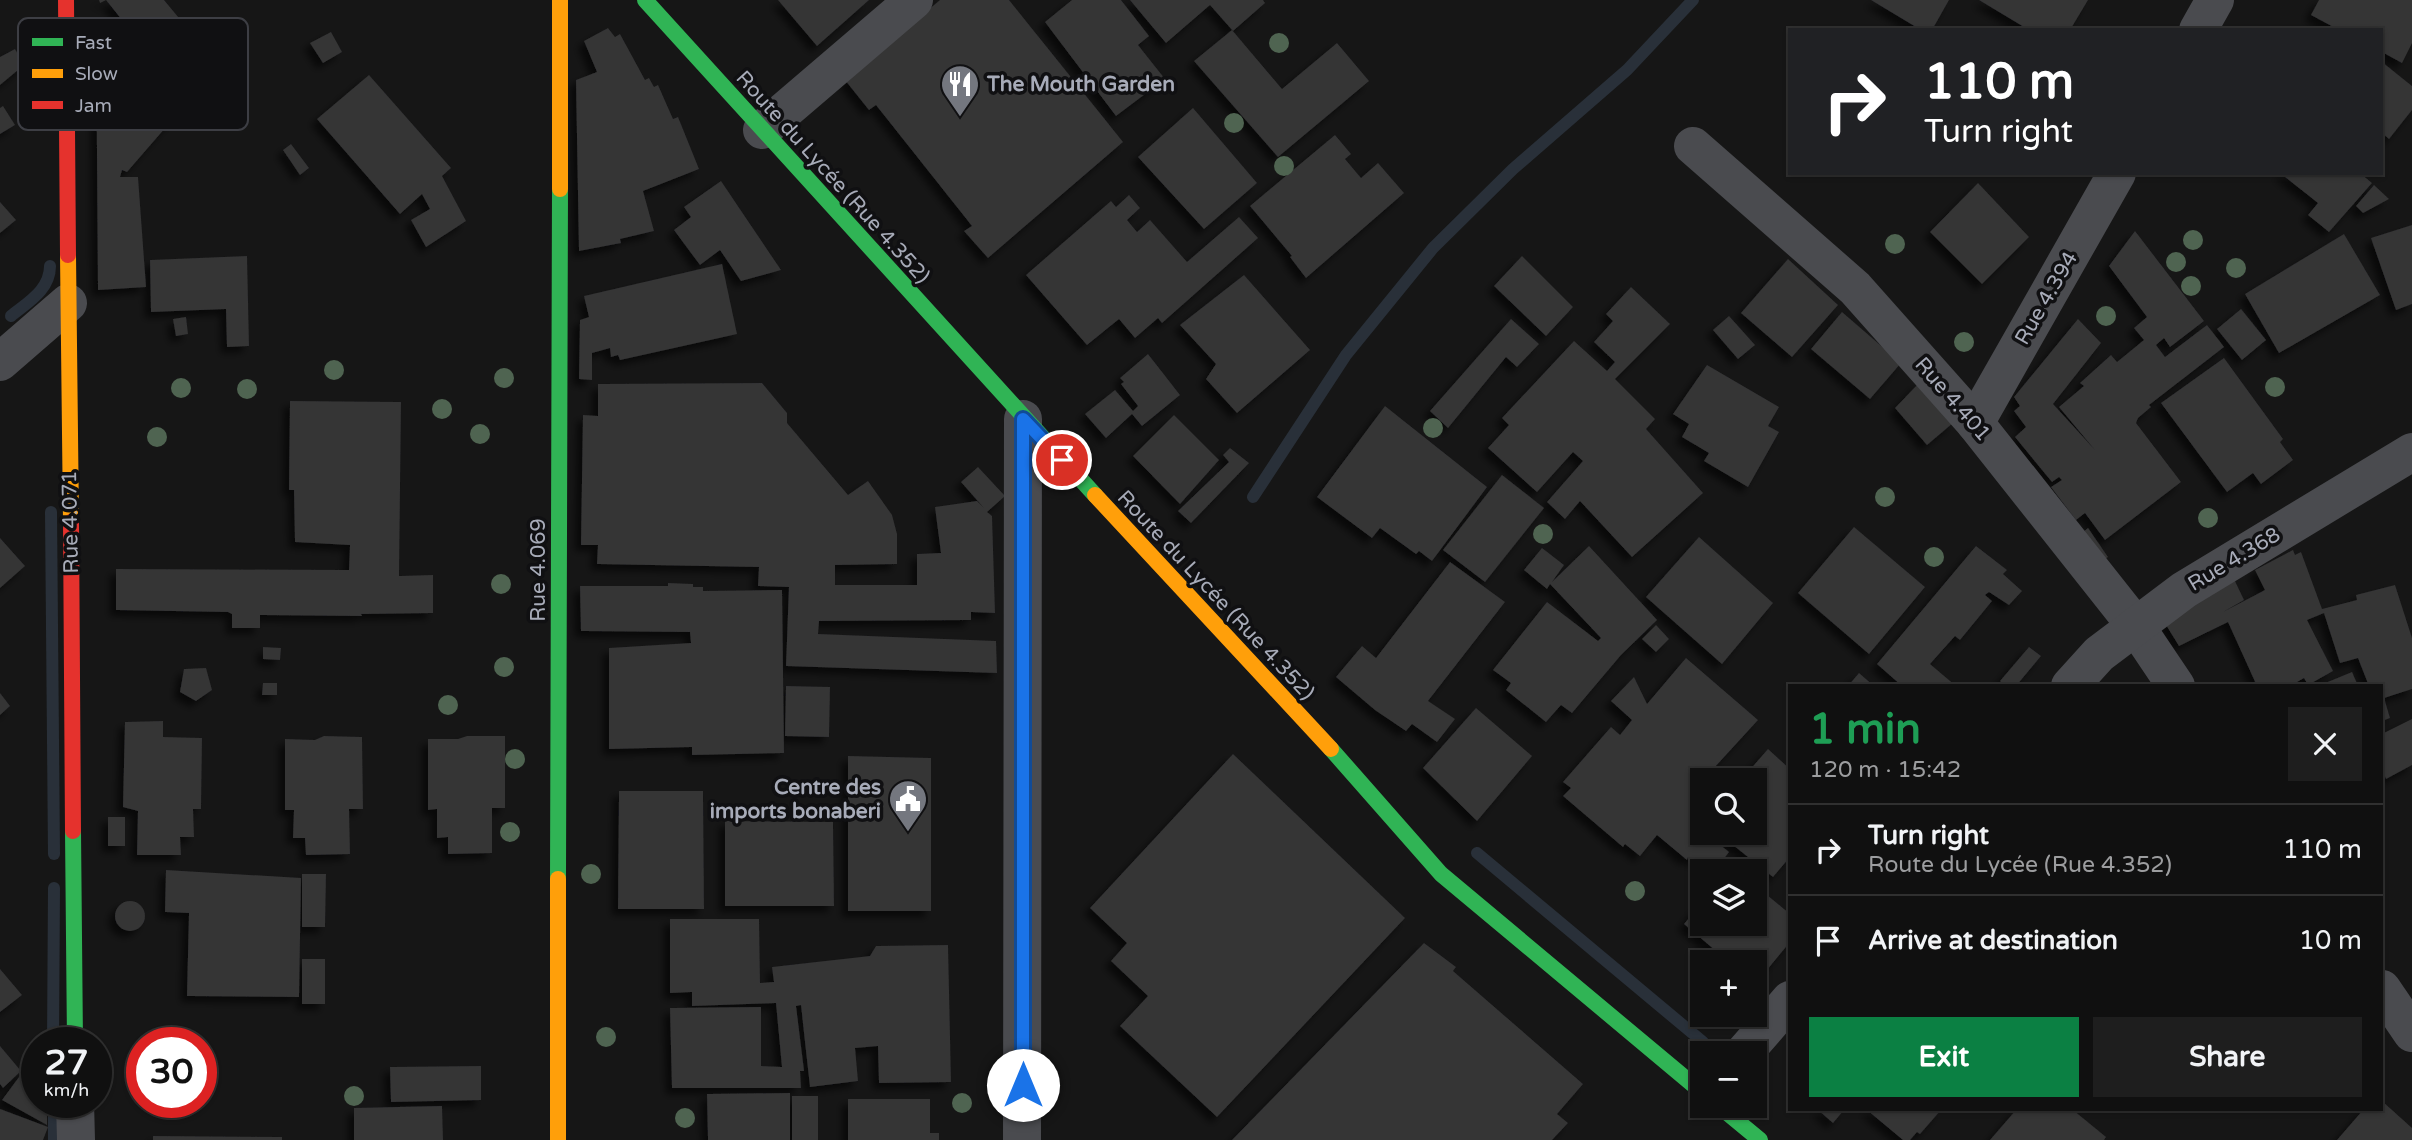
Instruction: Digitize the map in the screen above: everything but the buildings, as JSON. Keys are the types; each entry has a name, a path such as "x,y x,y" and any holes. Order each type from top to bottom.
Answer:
{"street":[{"name":"Rue 4.071","path":"66,0 66,18"},
{"name":"Rue 4.069","path":"558,1140 560,0"},
{"name":"Route du Lycée (Rue 4.352)","path":"645,0 1023,419 1291,704 1441,874 1690,1082"},
{"path":"762,130 914,0"},
{"path":"2200,28 2215,0"},
{"name":"Rue 4.071","path":"67,130 75,1027"},
{"name":"Rue 4.401","path":"1693,146 1855,288 1975,423 2134,625 2175,684"},
{"name":"Rue 4.394","path":"1975,423 2116,175"},
{"path":"0,362 68,303"},
{"path":"1022,1140 1023,419"},
{"name":"Rue 4.368","path":"2072,684 2099,654 2134,625 2184,590 2412,452"},
{"path":"2383,990 2412,1033"},
{"path":"1754,1041 1788,1002"},
{"path":"75,1118 76,1140"},
{"path":"1733,1118 1760,1140"}],"waterway":[{"path":"1253,497 1346,355 1433,248 1513,169 1627,70 1693,0"},
{"path":"11,316 42,289 50,266"},
{"path":"51,512 54,854"},
{"path":"1477,853 1702,1041"},
{"path":"53,1027 54,888"},
{"path":"54,1118 54,1140"}],"traffic: fast":[{"path":"645,0 1095,495"},
{"path":"558,879 560,189"},
{"path":"1331,749 1441,874 1690,1082"},
{"path":"73,831 75,1027"},
{"path":"1733,1118 1760,1140"}],"traffic: slow":[{"path":"560,0 560,189"},
{"path":"68,255 71,522"},
{"path":"1095,495 1331,749"},
{"path":"558,879 558,1140"}],"traffic: jam":[{"path":"66,0 66,18"},
{"path":"67,130 68,255"},
{"path":"71,522 73,831"}],"place":[{"name":"The Mouth Garden","path":"960,118"},
{"name":"Centre des imports bonaberi","path":"908,833"}],"route":[{"path":"1023,1085 1023,419 1062,460"}]}
